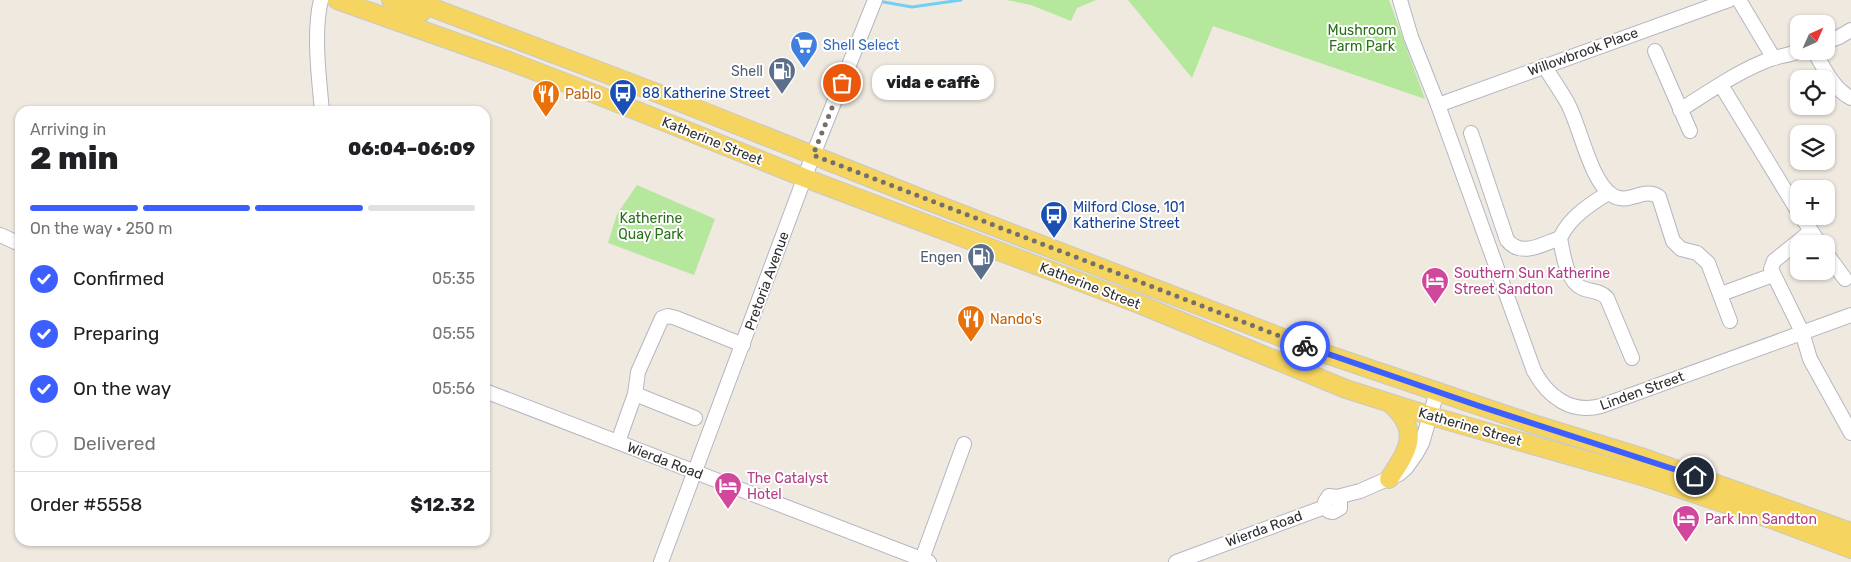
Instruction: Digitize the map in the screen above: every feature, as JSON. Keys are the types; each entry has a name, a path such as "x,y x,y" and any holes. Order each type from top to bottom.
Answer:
{"main road":[{"name":"Katherine Street","path":"337,0 509,61 805,178 1140,304 1346,389 1431,416 1654,480 1762,516 1851,549"},
{"path":"391,0 796,160 800,164 805,178"},
{"name":"Katherine Street","path":"412,0 648,89 1317,351 1437,392 1640,457 1851,532"},
{"path":"1389,479 1407,449 1410,432 1404,417 1391,404"}],"street":[{"path":"309,0 318,14"},
{"path":"321,0 318,14 322,106"},
{"name":"Pretoria Avenue","path":"661,562 693,472 743,346 813,155 875,0"},
{"name":"Linden Street","path":"1400,0 1411,36 1438,105 1534,372 1539,382 1556,400 1576,408 1601,406 1851,315"},
{"name":"Willowbrook Place","path":"1438,105 1729,0"},
{"path":"1739,0 1773,58"},
{"path":"1835,39 1851,30"},
{"path":"1655,51 1690,131"},
{"path":"1680,110 1752,67 1773,58 1790,55"},
{"path":"1819,60 1832,82 1845,95 1851,98"},
{"path":"1544,66 1567,103 1588,157 1608,193 1623,199 1648,193 1658,196 1663,205 1673,240 1681,249 1697,253 1705,258 1721,294 1730,321"},
{"path":"1721,85 1790,197"},
{"path":"1471,133 1507,240 1510,244 1524,250 1560,238"},
{"path":"1608,193 1571,220 1560,238 1572,279 1582,288 1600,292 1607,298 1632,358"},
{"path":"1807,225 1814,235"},
{"path":"1811,231 1771,265 1773,275 1802,332 1810,359 1851,433"},
{"path":"0,235 15,242"},
{"path":"1835,265 1845,279"},
{"path":"1721,294 1773,275"},
{"path":"618,442 635,394 638,372 662,318 668,316 676,318 743,346"},
{"path":"1389,479 1406,468 1416,454 1431,416 1437,392"},
{"name":"Wierda Road","path":"490,393 925,561"},
{"path":"635,394 695,418"},
{"path":"925,561 964,444"},
{"name":"Wierda Road","path":"1176,562 1325,507 1333,512 1338,510 1339,501 1389,479"}],"green space":[{"path":"1007,0 1096,0 1077,8 1071,21 1031,5"},
{"name":"Mushroom Farm Park","path":"1128,0 1389,0 1425,99 1213,26 1192,78"},
{"name":"Katherine Quay Park","path":"637,185 715,219 694,275 608,243 617,214"}],"waterway":[{"path":"878,1 912,7 961,0"}],"way so far":[{"path":"842,83 813,155 1305,346"}],"place":[{"name":"Shell Select","path":"804,69"},
{"name":"vida e caffè","path":"842,83"},
{"name":"Shell","path":"782,95"},
{"name":"88 Katherine Street","path":"623,117"},
{"name":"Pablo","path":"546,118"},
{"name":"Milford Close, 101 Katherine Street","path":"1054,239"},
{"name":"Engen","path":"981,281"},
{"name":"Southern Sun Katherine Street Sandton","path":"1435,305"},
{"name":"Nando's","path":"971,343"},
{"name":"The Catalyst Hotel","path":"728,510"},
{"name":"Park Inn Sandton","path":"1686,543"}],"route":[{"path":"1305,346 1479,406 1695,476"}]}
